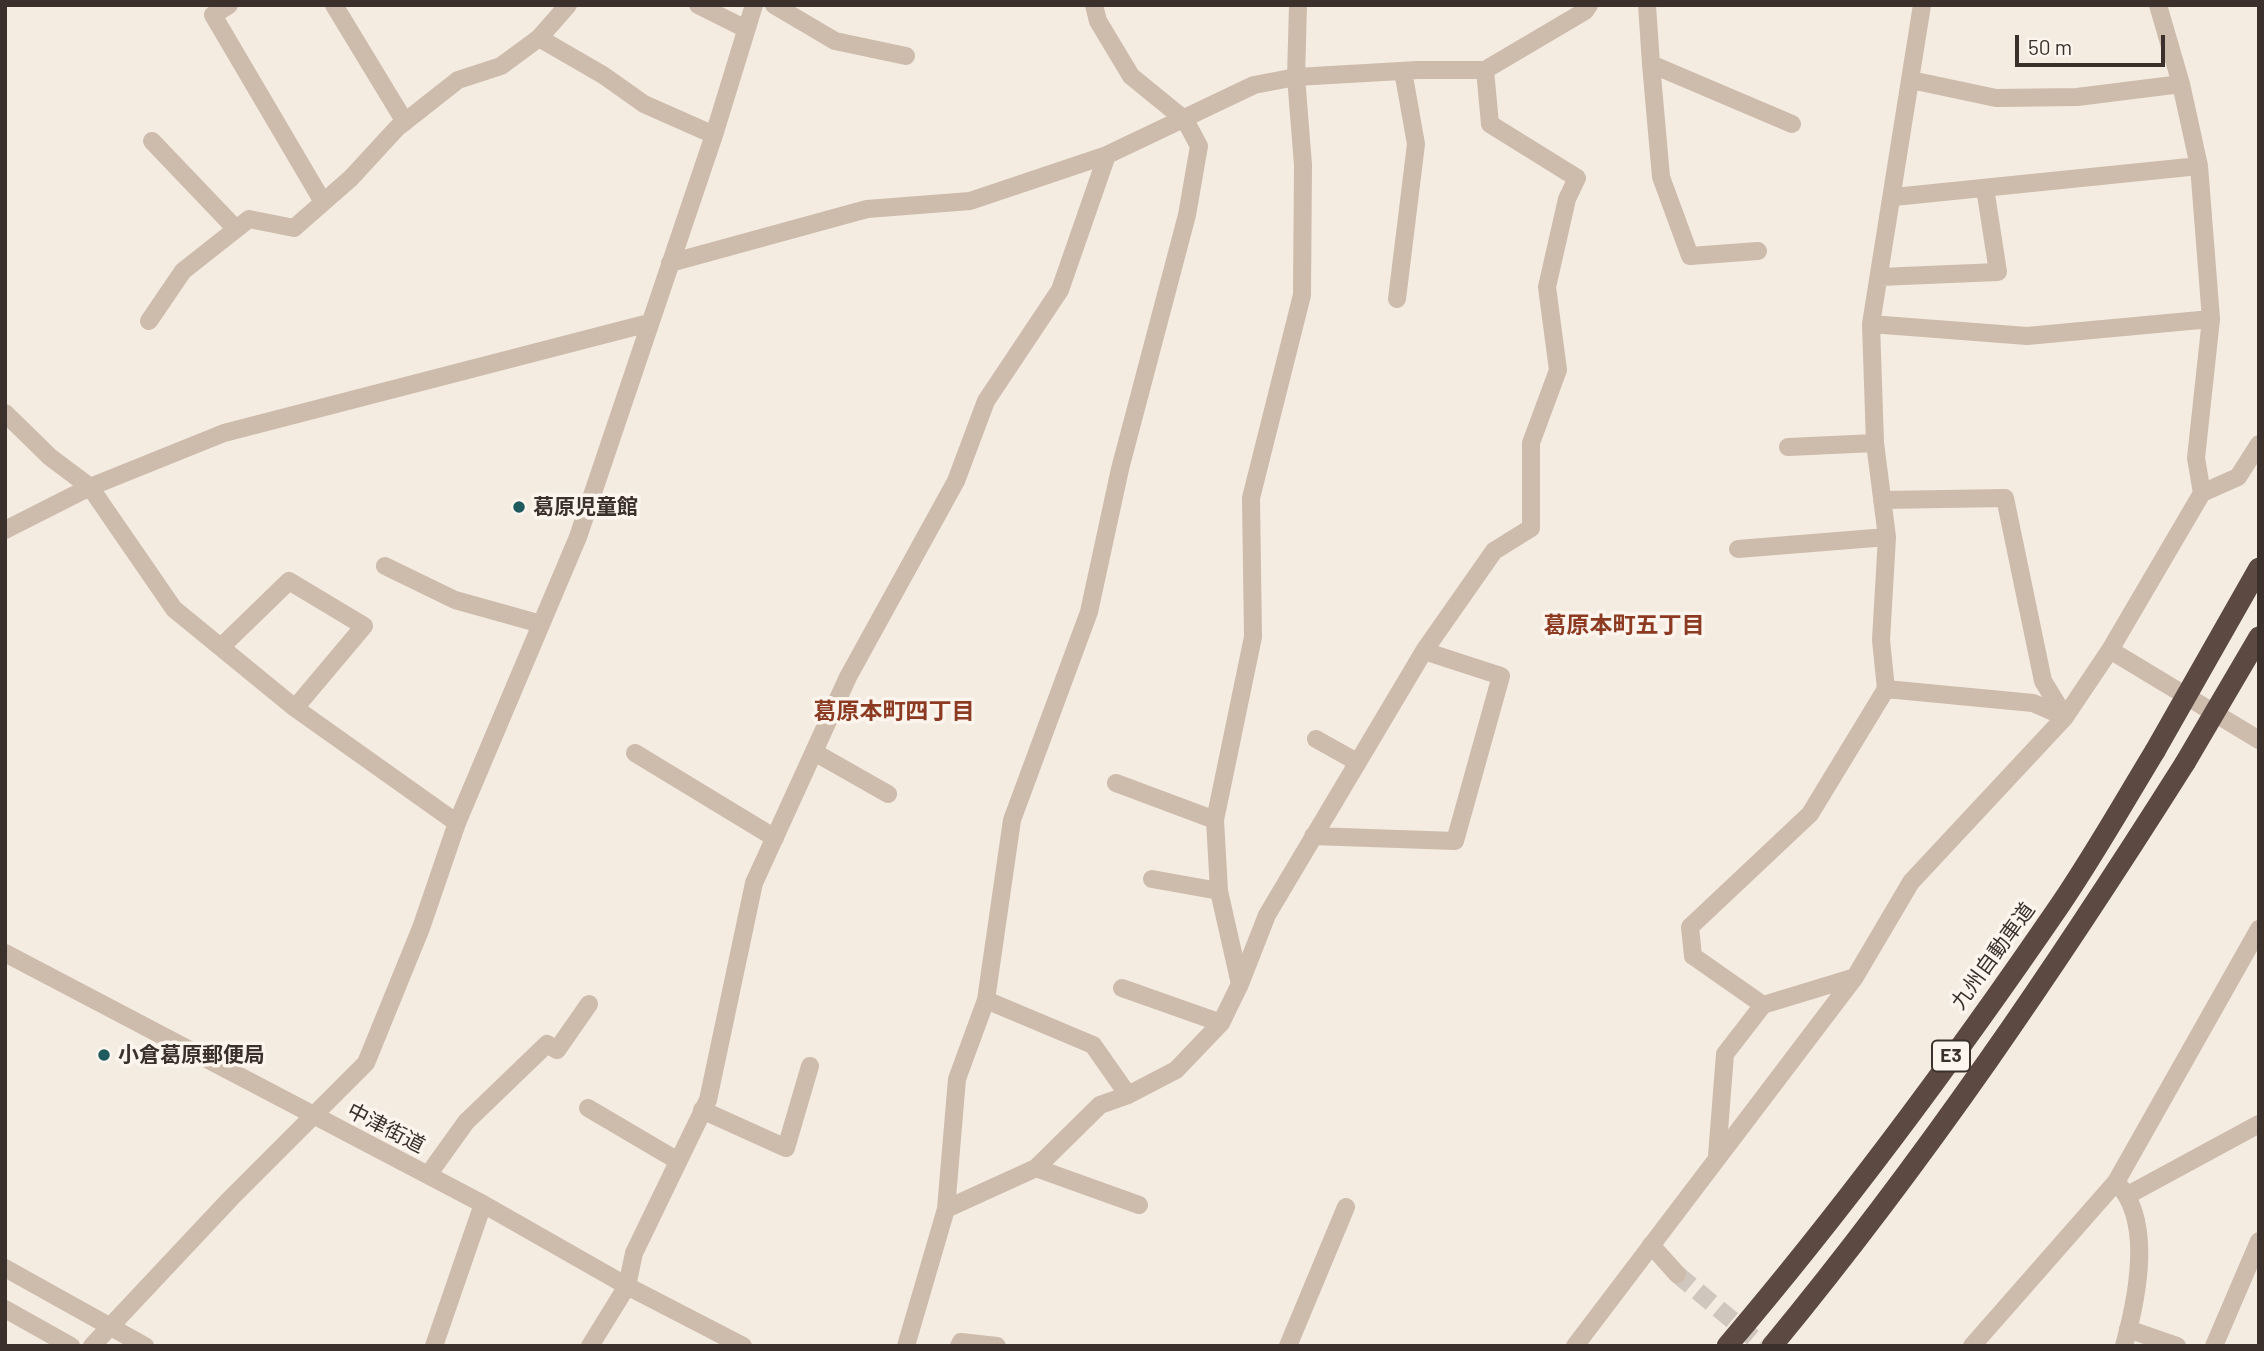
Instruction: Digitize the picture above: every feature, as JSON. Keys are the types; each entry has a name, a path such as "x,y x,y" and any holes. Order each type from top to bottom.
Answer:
{"highway":[{"name":"九州自動車道","path":"1727,1346 1801,1259 2061,904 2155,751 2259,568"},
{"name":"E3","path":"1772,1346 1831,1274 1970,1090 2087,919 2185,763 2259,637"}],"street":[{"path":"229,5 213,15 323,202"},
{"path":"334,5 405,122"},
{"path":"149,321 183,271 249,219 294,228 405,122 458,80 501,66 539,38 568,5"},
{"path":"698,5 746,29"},
{"path":"92,1346 366,1063 421,928 457,823 582,526 714,135 754,5"},
{"path":"774,5 835,41 906,56"},
{"path":"906,1346 946,1209 957,1079 986,1000 1012,820 1089,612 1121,469 1187,215 1199,146 1185,120 1131,76 1097,22 1094,5"},
{"path":"1240,984 1219,891 1215,820 1253,637 1251,498 1302,295 1303,165 1296,77 1298,5"},
{"path":"670,263 867,209 970,201 1107,155 1254,85 1296,77 1485,70 1585,11 1589,5"},
{"path":"1647,5 1661,177 1690,256 1758,251"},
{"path":"1763,1005 1693,956 1690,927 1810,814 1886,689 1881,640 1887,537 1875,443 1871,324 1894,197 1922,5"},
{"path":"2158,5 2181,84 2199,166 2211,319 2196,458 2202,493"},
{"path":"539,38 603,75 644,104 714,135"},
{"path":"1651,64 1791,124"},
{"path":"946,1209 1036,1168 1100,1105 1128,1095 1176,1070 1221,1023 1240,984 1267,915 1424,651 1494,551 1531,528 1531,443 1558,370 1547,287 1567,199 1577,178 1490,124 1485,70"},
{"path":"1397,299 1416,144 1403,71"},
{"path":"1911,80 1996,98 2077,97 2181,84"},
{"path":"152,141 236,229"},
{"path":"590,1346 627,1286 634,1253 708,1100 754,883 848,677 956,481 986,401 1060,290 1107,155"},
{"path":"1894,197 2199,166"},
{"path":"1880,277 1998,272 1985,188"},
{"path":"1871,324 2027,336 2211,319"},
{"path":"5,530 90,487 224,433 649,323"},
{"path":"5,413 50,457 90,487 174,609 295,708 457,823"},
{"path":"1788,447 1875,443"},
{"path":"1575,1346 1855,977 1911,882 2065,717 2110,650 2202,493 2238,477 2259,444"},
{"path":"1882,500 2005,498 2043,681 2065,717"},
{"path":"1738,549 1887,537"},
{"path":"385,566 455,600 541,624"},
{"path":"221,648 289,581 364,626 295,708"},
{"path":"2110,650 2259,740"},
{"path":"1313,836 1455,841 1501,676 1424,651"},
{"path":"1886,689 2033,703 2065,717"},
{"path":"1316,739 1357,762"},
{"path":"814,752 888,794"},
{"path":"635,754 775,838"},
{"path":"1116,783 1215,820"},
{"path":"1152,879 1219,891"},
{"path":"1972,1346 2122,1188 2259,929"},
{"name":"中津街道","path":"5,953 483,1203 627,1286 743,1346"},
{"path":"1717,1156 1726,1054 1763,1005 1855,977"},
{"path":"1122,988 1221,1023"},
{"path":"986,1000 1093,1045 1128,1095"},
{"path":"428,1175 466,1122 547,1044 557,1049 589,1004"},
{"path":"702,1110 786,1148 810,1066"},
{"path":"588,1108 678,1161"},
{"path":"2122,1188 2259,1124"},
{"path":"1036,1168 1139,1205"},
{"path":"2122,1188 2141,1241 2126,1338 2177,1346"},
{"path":"434,1346 483,1203"},
{"path":"1288,1346 1346,1207"},
{"path":"2214,1346 2259,1241"},
{"path":"1651,1245 1677,1274"},
{"path":"5,1268 145,1346"},
{"path":"5,1309 71,1346"},
{"path":"959,1346 961,1342 998,1346"}],"tunnel":[{"path":"1677,1274 1763,1346"}],"place":[{"name":"葛原児童館","path":"519,507"},
{"name":"小倉葛原郵便局","path":"104,1055"}],"district":[{"name":"葛原本町五丁目","path":"1624,625"},
{"name":"葛原本町四丁目","path":"894,711"}]}
